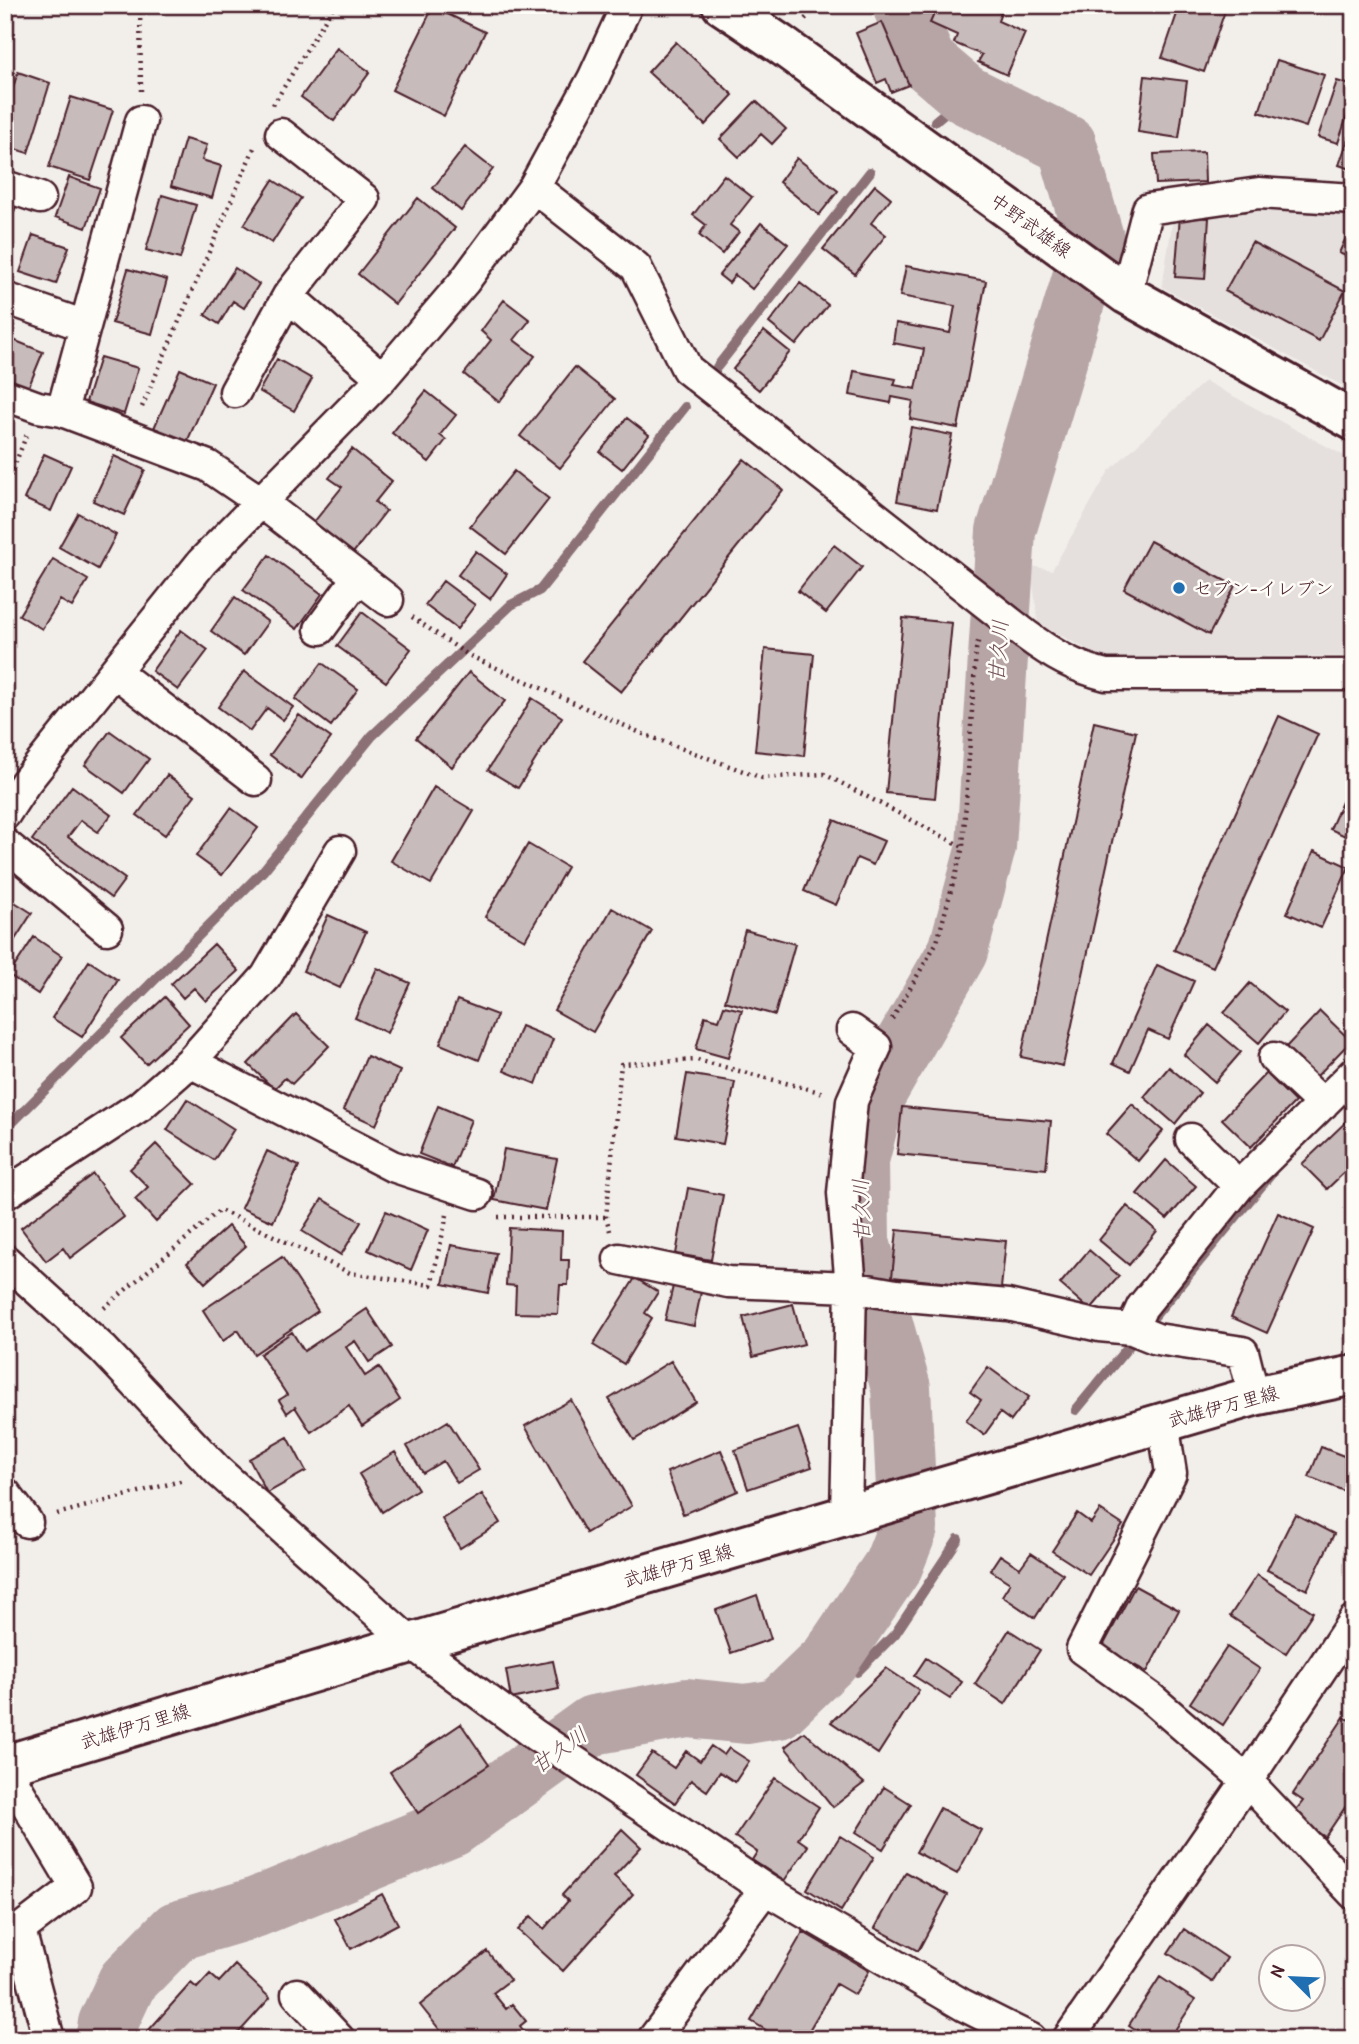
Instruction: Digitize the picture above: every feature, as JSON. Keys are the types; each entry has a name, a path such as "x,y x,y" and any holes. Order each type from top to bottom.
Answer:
{"main road":[{"name":"中野武雄線","path":"722,5 1100,274 1354,421"},
{"name":"武雄伊万里線","path":"5,1766 411,1643 1163,1422 1254,1396 1354,1375"}],"street":[{"path":"5,814 25,783 202,562 382,378 464,282 534,187 593,79 626,5"},
{"path":"50,409 85,326 141,121"},
{"path":"235,392 288,296 364,199 270,128"},
{"path":"5,186 40,198"},
{"path":"534,187 636,267 687,369 1056,657 1084,670 1106,675 1354,674"},
{"path":"1100,274 1148,209 1259,193 1354,199"},
{"path":"288,296 382,378"},
{"path":"5,298 85,326"},
{"path":"5,396 50,409 208,466 261,502 388,600"},
{"path":"320,629 358,577"},
{"path":"115,671 256,780"},
{"path":"5,844 107,929"},
{"path":"5,1194 140,1106 190,1062 266,976 340,851"},
{"path":"846,1516 851,1287 843,1193 852,1101 864,1038"},
{"path":"1274,1058 1323,1104"},
{"path":"190,1062 392,1166 466,1190"},
{"path":"1144,1334 1142,1307 1239,1186 1354,1073"},
{"path":"1191,1139 1239,1186"},
{"path":"619,1259 728,1282 851,1287 896,1295 1009,1305 1099,1326 1243,1352 1254,1396"},
{"path":"8,1267 103,1349 218,1471 411,1643 535,1735 765,1889 963,2005 1031,2039"},
{"path":"1163,1422 1171,1473 1082,1649 1152,1699 1247,1781 1354,1894"},
{"path":"5,1493 27,1521"},
{"path":"1068,2039 1247,1781 1354,1620"},
{"path":"5,1766 76,1887 13,1935 49,2039"},
{"path":"653,2039 765,1889"},
{"path":"297,1994 339,2039"}],"path":[{"path":"140,5 141,121"},
{"path":"129,437 270,128 334,5"},
{"path":"5,489 50,409"},
{"path":"388,600 468,655 643,734 762,778 824,774 964,847"},
{"path":"864,1038 937,942 964,847 976,650 987,605"},
{"path":"619,1259 606,1217 621,1064 697,1060 852,1101"},
{"path":"80,1328 220,1210 350,1273 431,1285 466,1190 494,1217 606,1217"},
{"path":"27,1521 218,1471"}],"shaded area":[{"path":"1277,204 1354,218 1354,392 1162,287 1174,212"},
{"path":"1205,381 1354,461 1354,653 1344,656 1101,657 1038,623 1031,566 1052,570 1109,471"}],"building":[{"path":"938,5 983,5 1001,13 998,21 1025,33 1007,75 978,62 982,55 954,43 957,35 930,23"},
{"path":"1180,5 1227,5 1204,72 1162,58"},
{"path":"433,7 485,32 444,116 392,90"},
{"path":"882,22 909,85 891,92 886,79 877,83 856,33"},
{"path":"676,42 733,95 705,125 648,72"},
{"path":"337,48 370,72 334,121 301,97"},
{"path":"1277,60 1324,75 1306,127 1259,112"},
{"path":"18,72 50,83 28,153 5,146 5,112"},
{"path":"1145,76 1187,81 1179,138 1138,132"},
{"path":"1337,81 1354,86 1354,95 1338,143 1318,137"},
{"path":"71,97 113,110 90,180 49,167"},
{"path":"756,101 786,129 772,144 761,134 739,157 720,139"},
{"path":"1354,122 1354,170 1339,165"},
{"path":"185,139 207,145 202,160 221,166 212,198 171,186"},
{"path":"465,147 493,169 461,211 433,188"},
{"path":"1204,152 1205,182 1156,184 1154,154"},
{"path":"797,158 838,191 819,215 779,182"},
{"path":"724,175 752,197 730,225 739,232 722,254 699,235 706,225 693,215"},
{"path":"69,177 100,188 86,228 55,217"},
{"path":"273,180 301,198 272,243 244,225"},
{"path":"875,185 891,198 871,223 886,235 855,274 823,249"},
{"path":"162,195 196,205 180,259 146,250"},
{"path":"418,198 455,228 395,304 358,274"},
{"path":"5,206 15,209 5,238"},
{"path":"1180,216 1209,218 1205,279 1175,277"},
{"path":"761,223 788,244 752,289 735,275 729,283 719,275"},
{"path":"1352,224 1354,225 1354,260 1339,253"},
{"path":"33,235 69,247 56,284 20,272"},
{"path":"1252,242 1345,291 1319,341 1225,291"},
{"path":"906,266 986,281 958,428 910,419 913,401 892,397 891,403 850,395 854,371 896,379 894,385 916,389 924,349 893,343 896,323 950,333 955,306 900,296"},
{"path":"235,268 259,284 244,308 233,301 219,324 205,315"},
{"path":"128,269 167,280 152,334 112,323"},
{"path":"800,283 828,305 796,345 769,323"},
{"path":"504,300 530,320 514,340 535,356 499,402 464,374 491,340 481,331"},
{"path":"764,331 790,352 759,390 733,369"},
{"path":"11,339 43,352 27,391 5,382 5,352"},
{"path":"100,357 138,368 124,414 86,402"},
{"path":"277,359 312,379 294,411 259,391"},
{"path":"575,367 615,399 560,468 520,436"},
{"path":"180,369 213,383 187,442 154,428"},
{"path":"426,391 456,415 440,435 446,440 429,462 392,433"},
{"path":"627,418 649,435 622,469 600,452"},
{"path":"911,427 952,435 937,509 897,501"},
{"path":"352,449 392,481 375,502 386,511 353,553 314,522 342,487 329,478"},
{"path":"44,454 71,466 51,511 24,499"},
{"path":"114,456 145,470 124,515 93,501"},
{"path":"744,459 783,490 621,692 582,661"},
{"path":"514,471 549,499 506,554 470,526"},
{"path":"78,513 116,535 98,569 59,547"},
{"name":"セブン-イレブン","path":"1150,541 1235,586 1209,635 1124,589"},
{"path":"834,545 862,567 826,613 798,591"},
{"path":"476,551 507,574 490,599 458,575"},
{"path":"269,555 322,594 297,629 243,590"},
{"path":"53,559 88,580 72,607 60,600 42,629 19,615"},
{"path":"443,581 475,605 457,629 425,605"},
{"path":"235,597 268,622 244,655 211,631"},
{"path":"362,612 411,649 386,682 337,646"},
{"path":"903,618 952,623 935,798 886,793"},
{"path":"181,630 208,650 178,690 152,671"},
{"path":"765,649 814,654 804,756 755,751"},
{"path":"322,663 358,689 331,726 295,699"},
{"path":"244,671 293,707 283,720 267,708 250,731 218,707"},
{"path":"469,672 505,701 452,767 416,738"},
{"path":"532,698 562,717 518,788 488,770"},
{"path":"299,715 331,738 301,779 270,755"},
{"path":"1279,716 1318,734 1213,967 1174,950"},
{"path":"1094,722 1136,732 1063,1066 1021,1057"},
{"path":"110,731 149,759 124,793 85,765"},
{"path":"167,775 195,795 165,835 137,815"},
{"path":"1354,775 1354,840 1330,829"},
{"path":"72,786 111,815 98,832 81,820 68,837 125,879 111,898 32,840"},
{"path":"434,787 474,811 431,884 391,861"},
{"path":"231,808 258,828 222,875 196,856"},
{"path":"834,820 884,841 873,865 857,858 836,905 804,891"},
{"path":"528,844 567,867 525,940 485,917"},
{"path":"1314,851 1349,867 1321,928 1287,913"},
{"path":"5,896 32,913 5,955"},
{"path":"612,908 652,931 593,1032 554,1010"},
{"path":"328,915 366,932 340,988 303,971"},
{"path":"745,930 795,944 775,1015 725,1001"},
{"path":"34,937 62,956 38,994 9,975"},
{"path":"214,944 239,971 206,1001 194,988 183,998 171,984"},
{"path":"89,961 118,980 82,1037 52,1018"},
{"path":"1157,965 1194,981 1168,1039 1148,1030 1130,1071 1113,1063"},
{"path":"377,968 410,983 387,1033 355,1018"},
{"path":"1250,983 1285,1012 1259,1043 1224,1013"},
{"path":"165,997 189,1024 146,1064 121,1038"},
{"path":"457,1000 497,1015 479,1060 440,1044"},
{"path":"724,1006 742,1010 728,1058 696,1049 705,1016 719,1020"},
{"path":"1320,1011 1351,1041 1316,1077 1286,1047"},
{"path":"296,1014 329,1046 292,1084 285,1078 274,1089 248,1064"},
{"path":"1209,1025 1241,1052 1215,1082 1184,1055"},
{"path":"521,1026 553,1039 536,1084 504,1071"},
{"path":"367,1056 400,1071 376,1125 343,1110"},
{"path":"1169,1067 1200,1093 1175,1124 1144,1097"},
{"path":"1266,1073 1295,1102 1251,1147 1222,1119"},
{"path":"687,1074 735,1082 723,1144 676,1136"},
{"path":"187,1099 234,1129 214,1160 167,1130"},
{"path":"1132,1104 1163,1131 1138,1161 1106,1134"},
{"path":"438,1106 471,1120 452,1167 419,1154"},
{"path":"902,1107 1051,1121 1046,1169 897,1154"},
{"path":"1354,1114 1354,1169 1351,1166 1327,1189 1302,1164"},
{"path":"156,1144 195,1184 156,1222 135,1199 148,1187 130,1169"},
{"path":"504,1149 557,1159 546,1210 494,1200"},
{"path":"267,1151 299,1166 273,1222 241,1208"},
{"path":"1166,1160 1196,1186 1167,1219 1137,1194"},
{"path":"93,1174 124,1217 70,1258 63,1248 46,1261 21,1228"},
{"path":"688,1188 723,1195 711,1260 676,1254"},
{"path":"322,1199 361,1222 341,1255 302,1231"},
{"path":"1127,1206 1157,1231 1129,1265 1099,1240"},
{"path":"386,1211 428,1230 411,1270 368,1250"},
{"path":"1278,1213 1314,1229 1267,1333 1231,1317"},
{"path":"228,1226 246,1246 205,1283 187,1263"},
{"path":"509,1228 562,1231 561,1260 569,1260 568,1285 560,1285 558,1314 515,1313 516,1286 506,1285"},
{"path":"897,1230 1006,1241 1001,1288 892,1277"},
{"path":"451,1245 496,1253 488,1293 443,1284"},
{"path":"1089,1250 1119,1276 1090,1310 1060,1284"},
{"path":"282,1257 318,1311 254,1354 238,1330 223,1341 203,1310"},
{"path":"635,1278 658,1292 645,1313 652,1318 624,1364 593,1345"},
{"path":"673,1286 701,1292 694,1326 665,1320"},
{"path":"793,1304 804,1344 753,1357 743,1317"},
{"path":"367,1309 392,1347 369,1362 355,1341 346,1347 365,1376 379,1367 400,1400 362,1426 349,1406 311,1432 295,1407 287,1413 279,1400 287,1395 260,1354 292,1332 304,1351"},
{"path":"671,1361 696,1402 634,1440 609,1399"},
{"path":"988,1367 1029,1397 1011,1421 1000,1413 984,1435 966,1421 981,1400 970,1392"},
{"path":"571,1400 632,1506 586,1533 525,1426"},
{"path":"448,1421 479,1470 457,1483 443,1461 423,1473 407,1446"},
{"path":"798,1428 812,1467 748,1489 735,1450"},
{"path":"288,1437 306,1471 267,1493 249,1459"},
{"path":"1321,1447 1354,1460 1354,1495 1309,1477"},
{"path":"721,1450 738,1491 683,1514 667,1472"},
{"path":"395,1452 418,1489 382,1512 359,1474"},
{"path":"482,1494 500,1523 460,1548 442,1519"},
{"path":"1100,1510 1123,1525 1089,1575 1052,1551 1077,1513 1091,1523"},
{"path":"1295,1514 1334,1534 1307,1590 1267,1570"},
{"path":"1031,1553 1063,1574 1035,1618 1002,1596 1010,1583 990,1570 1000,1555 1020,1568"},
{"path":"1257,1575 1313,1612 1286,1653 1230,1616"},
{"path":"1135,1586 1179,1610 1147,1672 1102,1648"},
{"path":"757,1595 771,1639 731,1653 716,1610"},
{"path":"1009,1630 1040,1650 1005,1704 975,1684"},
{"path":"1227,1647 1260,1669 1223,1725 1190,1703"},
{"path":"926,1658 962,1682 950,1699 914,1676"},
{"path":"553,1661 559,1689 511,1699 506,1670"},
{"path":"886,1668 919,1690 878,1754 831,1722"},
{"path":"1344,1717 1354,1723 1354,1794 1325,1837 1292,1815 1303,1801 1293,1794"},
{"path":"461,1724 489,1765 418,1813 390,1772"},
{"path":"804,1732 864,1783 833,1807 785,1747"},
{"path":"711,1746 724,1755 729,1748 749,1761 735,1782 720,1772 707,1791 691,1780 675,1803 636,1775 652,1753 674,1768 686,1751 700,1761"},
{"path":"775,1778 819,1807 798,1839 808,1846 784,1881 752,1860 757,1852 735,1837"},
{"path":"884,1787 911,1804 883,1849 856,1832"},
{"path":"940,1808 981,1830 957,1874 916,1852"},
{"path":"622,1829 641,1847 614,1876 633,1894 563,1971 518,1930 531,1916 544,1929 568,1901 562,1895"},
{"path":"840,1836 874,1857 841,1911 807,1889"},
{"path":"906,1872 948,1895 918,1951 875,1928"},
{"path":"382,1894 398,1924 351,1949 335,1919"},
{"path":"1184,1929 1227,1958 1212,1982 1168,1953"},
{"path":"803,1932 869,1971 855,1995 836,1984 804,2039 781,2039 751,2021"},
{"path":"487,1951 510,1980 493,1993 506,2009 512,2004 526,2021 520,2026 530,2039 447,2039 420,2005"},
{"path":"235,1965 270,1998 233,2039 156,2039 148,2031 191,1983 197,1988 210,1974 219,1982"},
{"path":"1160,1977 1195,2000 1169,2039 1150,2039 1129,2025"}],"waterway":[{"name":"甘久川","path":"105,2039 108,2023 127,1982 177,1931 254,1908 452,1827 593,1725 687,1708 746,1714 778,1709 830,1659 893,1566 908,1528 901,1388 860,1242 859,1160 876,1094 958,951 986,847 1006,531 1094,238 1067,145 966,95 926,61 902,5"},
{"path":"935,121 966,95"},
{"path":"717,367 870,172"},
{"path":"5,1130 263,871 372,736 511,605 540,590 685,407"},
{"path":"1148,1324 1272,1173"},
{"path":"1076,1410 1138,1335"},
{"path":"857,1672 895,1634 958,1539"}],"place":[{"name":"セブン-イレブン","path":"1179,588"}]}
